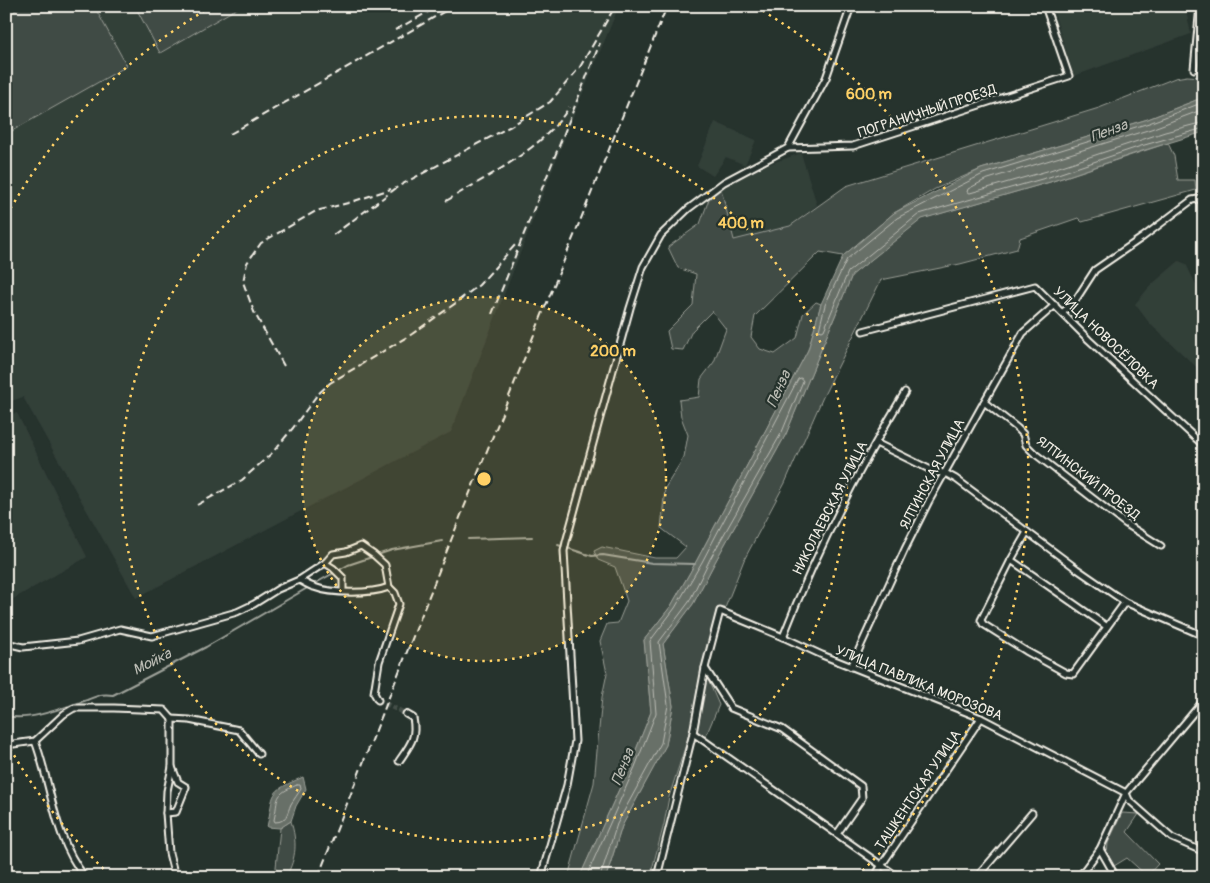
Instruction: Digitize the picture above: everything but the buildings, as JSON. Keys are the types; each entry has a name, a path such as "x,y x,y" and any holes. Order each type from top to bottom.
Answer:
{"street":[{"path":"541,877 567,785 575,741 564,551 630,308 643,267 662,234 688,209 724,182 788,148 826,78 849,12 853,6"},
{"name":"ПОГРАНИЧНЫЙ ПРОЕЗД","path":"788,148 853,146 1069,76 1046,6"},
{"path":"1194,69 1200,6"},
{"path":"1063,312 1074,304 1095,270 1192,200 1204,198"},
{"name":"УЛИЦА НОВОСЁЛОВКА","path":"863,331 1035,286 1102,353 1204,446"},
{"name":"ЯЛТИНСКАЯ УЛИЦА","path":"851,667 905,549 944,473 1024,333 1055,304"},
{"name":"НИКОЛАЕВСКАЯ УЛИЦА","path":"782,637 802,588 849,493 905,392"},
{"name":"ЯЛТИНСКИЙ ПРОЕЗД","path":"984,402 1023,434 1026,445 1034,454 1126,524 1161,546"},
{"path":"876,443 935,472 944,473 956,478 1077,569 1125,602 1197,633 1204,633"},
{"path":"1027,532 982,620 984,624 1026,651 1066,673 1073,674 1125,602"},
{"path":"6,643 23,647 78,641 120,630 152,636 237,612 278,589 300,580 325,563 333,554 346,552 360,546 385,565 389,587 395,593 399,604 379,662 374,693 378,700"},
{"path":"1011,560 1106,626"},
{"path":"325,563 334,568 343,578 343,591"},
{"path":"300,580 313,587 328,591 378,591 389,587"},
{"name":"УЛИЦА ПАВЛИКА МОРОЗОВА","path":"705,668 720,611 851,667 980,718 1126,793 1129,800 1172,838 1203,852"},
{"path":"657,877 694,733 705,668"},
{"path":"705,668 730,708 782,729 861,786 862,798 837,834"},
{"path":"1079,877 1100,849 1126,793 1204,700"},
{"path":"6,745 35,741 64,714 74,708 164,710 172,719 172,767 166,792 166,813 170,853 175,877"},
{"path":"399,761 413,740 415,729 413,718 406,714"},
{"name":"ТАШКЕНТСКАЯ УЛИЦА","path":"875,877 880,866 980,718"},
{"path":"172,719 189,720 239,730 259,754"},
{"path":"694,733 898,877"},
{"path":"35,741 42,760 59,830 70,854 85,877"},
{"path":"166,813 176,812 186,787 178,782 172,767"},
{"path":"977,877 1032,813"},
{"path":"1100,849 1116,877"}],"shaded area":[{"path":"6,6 619,6 572,119 451,432 136,598 23,397 6,403"},
{"path":"23,6 94,6 127,66 10,132 6,106 6,16"},
{"path":"139,6 241,6 160,53 136,8"},
{"path":"1063,6 1185,6 1191,34 1074,76 1053,10"},
{"path":"1187,76 1204,77 1204,97 1148,119 981,169 935,189 894,213 843,256 820,252 755,316 751,337 760,349 775,354 797,338 803,314 816,302 821,304 808,350 671,606 644,640 651,712 581,877 568,877 594,783 602,697 607,673 600,641 607,624 618,623 627,601 615,567 598,560 594,551 602,547 655,558 676,558 686,547 661,528 665,488 684,457 688,435 681,417 679,400 699,397 701,379 714,362 726,329 712,311 692,331 683,350 671,349 667,331 693,305 696,274 678,268 668,247 700,224 709,199 721,189 734,240 790,226 846,186 1099,108 1175,78"},
{"path":"715,122 756,140 745,165 726,157 713,176 697,166"},
{"path":"1168,143 1174,156 1178,180 1195,180 1196,190 1082,222 1078,218 1020,238 1017,249 960,264 881,280 823,397 785,483 744,560 725,608 717,608 702,666 719,705 705,738 690,732 669,797 650,877 606,877 622,826 666,745 673,706 663,644 693,604 786,434 852,275 921,219 1050,182"},
{"path":"801,153 817,205 790,226 734,240 721,189 747,172"},
{"path":"1179,261 1186,264 1204,301 1204,374 1150,324 1135,304 1151,285"},
{"path":"17,413 87,557 6,603 6,415"},
{"path":"1122,813 1139,814 1127,832 1158,864 1147,876 1127,858 1114,866 1107,853 1108,843"},
{"path":"291,821 295,843 294,856 286,877 275,877 280,828"}],"water":[{"name":"Пенза","path":"1204,97 1204,132 1050,182 922,219 852,275 786,434 693,604 663,644 673,706 666,745 622,826 606,877 581,877 651,712 644,640 671,606 808,350 821,304 843,256 894,213 981,169 1148,119"},
{"path":"303,777 306,789 296,806 291,821 280,828 267,827 274,794 283,786"}],"waterway":[{"path":"468,539 532,537"},
{"path":"377,555 392,550 442,541"},
{"path":"558,545 592,556 603,555 652,563 695,564"},
{"path":"314,584 348,565 372,557"},
{"name":"Мойка","path":"6,716 25,717 36,715 58,710 100,695 113,695 206,647 309,587"}],"tunnel":[{"path":"378,700 406,714"}],"railway":[{"path":"395,30 439,6"},
{"path":"230,134 454,6"},
{"path":"318,877 463,510 667,6"},
{"path":"333,235 399,186 511,126 550,102 580,67 613,10"},
{"path":"492,314 600,43"},
{"path":"446,201 496,172 530,148 545,136 569,107"},
{"path":"284,366 254,312 243,282 247,263 261,243 316,211 391,189"},
{"path":"458,301 479,285 516,244"},
{"path":"197,505 242,480 272,453 317,395 330,383 412,334 463,298"}]}
